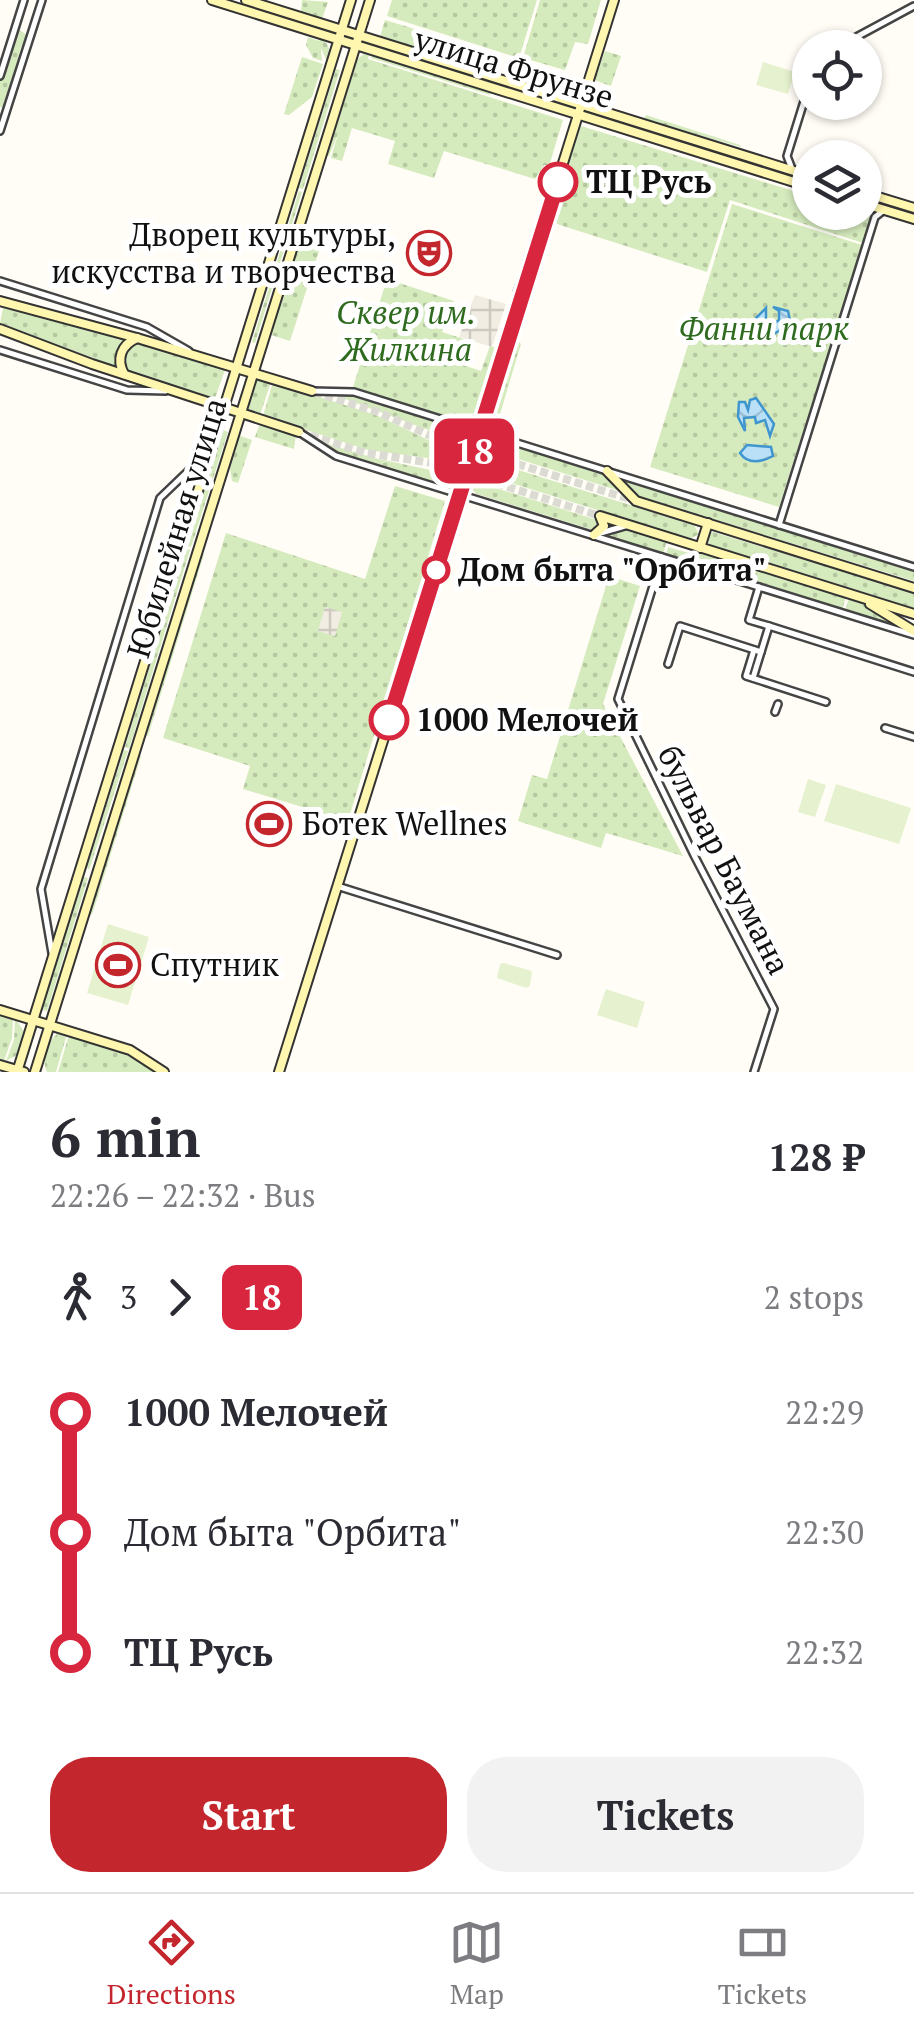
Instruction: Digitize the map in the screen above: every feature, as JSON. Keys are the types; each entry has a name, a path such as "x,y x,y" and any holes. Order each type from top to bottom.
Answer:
{"main road":[{"name":"улица Фрунзе","path":"212,0 341,35"},
{"name":"улица Фрунзе","path":"246,0 356,40 792,181"},
{"name":"Юбилейная улица","path":"19,1071 351,0"},
{"name":"Юбилейная улица","path":"35,1072 370,0"},
{"path":"531,263 614,0"},
{"name":"улица Фрунзе","path":"688,144 792,171"},
{"path":"882,198 914,208"},
{"path":"884,210 914,219"},
{"path":"521,294 528,274"},
{"path":"0,301 312,391"},
{"path":"279,1072 518,307"},
{"path":"0,329 299,432"},
{"path":"125,375 120,366 121,354 126,344 137,338"},
{"path":"607,472 636,501 914,588"},
{"path":"594,535 604,526 600,516 914,614"},
{"path":"700,548 708,523"},
{"path":"858,597 914,633"},
{"path":"80,871 96,876"},
{"path":"0,1010 137,1052 164,1072"},
{"path":"0,1065 19,1071"}],"street":[{"path":"0,76 24,0"},
{"path":"0,131 42,0"},
{"path":"869,30 914,6"},
{"path":"15,27 31,32"},
{"path":"792,169 786,160 798,120"},
{"path":"771,164 781,161 789,150"},
{"path":"779,524 871,230"},
{"path":"0,281 147,327 196,356"},
{"path":"0,350 127,390 172,391"},
{"path":"312,391 354,392 914,567"},
{"path":"299,432 336,456 914,633"},
{"path":"53,958 41,889 160,498 212,448"},
{"path":"594,535 630,525"},
{"name":"бульвар Баумана","path":"662,556 618,700 774,1009 754,1072"},
{"path":"759,587 749,620 914,672"},
{"path":"668,664 680,626 758,651"},
{"path":"768,626 753,678 826,702"},
{"path":"780,696 783,688"},
{"path":"885,728 914,736"},
{"path":"337,886 557,955"}],"green space":[{"path":"302,0 328,2 322,19 301,12"},
{"path":"392,0 537,0 519,58 387,16"},
{"path":"540,0 601,0 588,44 575,42 565,70 523,58"},
{"path":"385,20 451,40 445,58 380,37"},
{"path":"16,31 28,36 21,47 5,108 0,107 0,81"},
{"path":"308,37 319,41 321,38 326,43 327,62 321,48 322,61 313,58 306,45"},
{"path":"459,43 492,53 497,66 495,73 453,60"},
{"path":"377,44 568,104 567,107 376,47"},
{"path":"605,51 621,56 611,86 594,80"},
{"path":"372,54 491,91 490,95 371,58"},
{"path":"369,55 368,59 563,120 549,166 544,165 535,179 444,151 434,178 388,164 395,141 352,128 342,161 331,158 338,134 329,156 326,155 356,60"},
{"path":"302,57 323,64 312,97 289,115 284,114"},
{"path":"763,62 792,71 788,94 756,85"},
{"path":"528,64 554,72 548,90 522,81"},
{"path":"336,69 340,70 303,189 299,188"},
{"path":"646,115 740,145 741,147 644,119"},
{"path":"581,126 792,190 792,220 730,200 707,272 550,221 559,193 570,191 571,187 562,181"},
{"path":"299,191 302,192 255,343 252,342"},
{"name":"Фанни парк","path":"732,204 792,223 792,230 814,230 862,245 779,507 650,467"},
{"path":"823,230 871,230 866,244"},
{"path":"298,241 320,248 290,341 268,334"},
{"name":"Сквер им. Жилкина","path":"387,279 454,301 442,332 464,339 457,363 481,371 490,346 499,349 475,420 467,423 353,387"},
{"path":"3,308 127,339 116,354 117,367 0,323"},
{"path":"139,341 226,367 214,401 130,375 123,358 128,347"},
{"path":"518,341 521,344 497,424 488,422 511,345"},
{"path":"261,379 271,382 260,415 247,406 254,383"},
{"path":"273,382 376,415 439,445 694,525 699,534 690,539 435,459 368,450 263,416"},
{"path":"329,393 358,395 467,429 466,444"},
{"path":"260,423 296,434 294,449 255,437"},
{"path":"223,430 228,432 191,547 187,546"},
{"path":"238,435 252,440 238,483 232,481 229,462"},
{"path":"315,440 374,458 454,475 450,489 338,454"},
{"path":"486,441 605,474 623,492 483,448"},
{"path":"619,478 914,569 914,581 638,496"},
{"path":"474,481 597,520 600,528 590,529 477,494 471,489"},
{"path":"395,486 445,501 348,821 243,789 250,766 163,738 226,533 365,579"},
{"path":"629,529 667,541 663,554 601,534"},
{"path":"713,532 914,593 914,608 711,545 709,534"},
{"path":"668,547 692,554 694,550 846,597 842,610 666,555"},
{"path":"186,549 190,550 129,749 125,747"},
{"path":"200,553 204,554 148,736 144,735"},
{"path":"609,576 640,586 603,704 683,856 606,833 601,848 518,821 532,775 547,779"},
{"path":"849,598 857,600 906,630 845,611"},
{"path":"124,750 128,751 89,870 87,867"},
{"path":"138,755 141,756 93,912 84,924"},
{"path":"808,779 826,785 815,817 798,812"},
{"path":"836,784 911,808 899,844 824,821"},
{"path":"84,877 88,878 47,1011 42,1010"},
{"name":"Спутник","path":"108,924 149,937 128,1005 87,993"},
{"path":"500,964 532,971 530,986 497,978"},
{"path":"606,989 645,1002 637,1028 597,1015"},
{"path":"0,1012 13,1019 12,1038 4,1061 0,1060"},
{"path":"15,1018 25,1033 19,1054 6,1061 14,1040"},
{"path":"57,1034 67,1034 56,1072 47,1072 46,1052"},
{"path":"69,1035 132,1054 158,1072 58,1072"}],"shaded area":[{"path":"475,295 506,304 492,347 459,337"},
{"path":"325,607 342,612 335,636 318,631"}],"water":[{"path":"773,307 788,311 791,325 763,339 751,329 766,308 766,321 779,320 779,311"},
{"path":"756,398 774,424 770,436 765,420 756,423 755,417 744,418 745,431 738,417 739,402 745,402 748,410 750,400"},
{"path":"747,445 771,447 773,456 751,461 740,453"}],"tunnel":[{"path":"314,392 378,412 440,440 636,501"},
{"path":"299,432 366,453 432,463 600,516"}],"bus line":[{"name":"18","path":"389,720 558,182"}],"place":[{"name":"ТЦ Русь","path":"558,182"},
{"name":"Дворец культуры, искусства и творчества","path":"429,253"},
{"name":"Дом быта \"Орбита\"","path":"436,570"},
{"name":"1000 Мелочей","path":"389,720"},
{"name":"Ботек Wellnes","path":"269,824"},
{"name":"Спутник","path":"118,965"}]}
